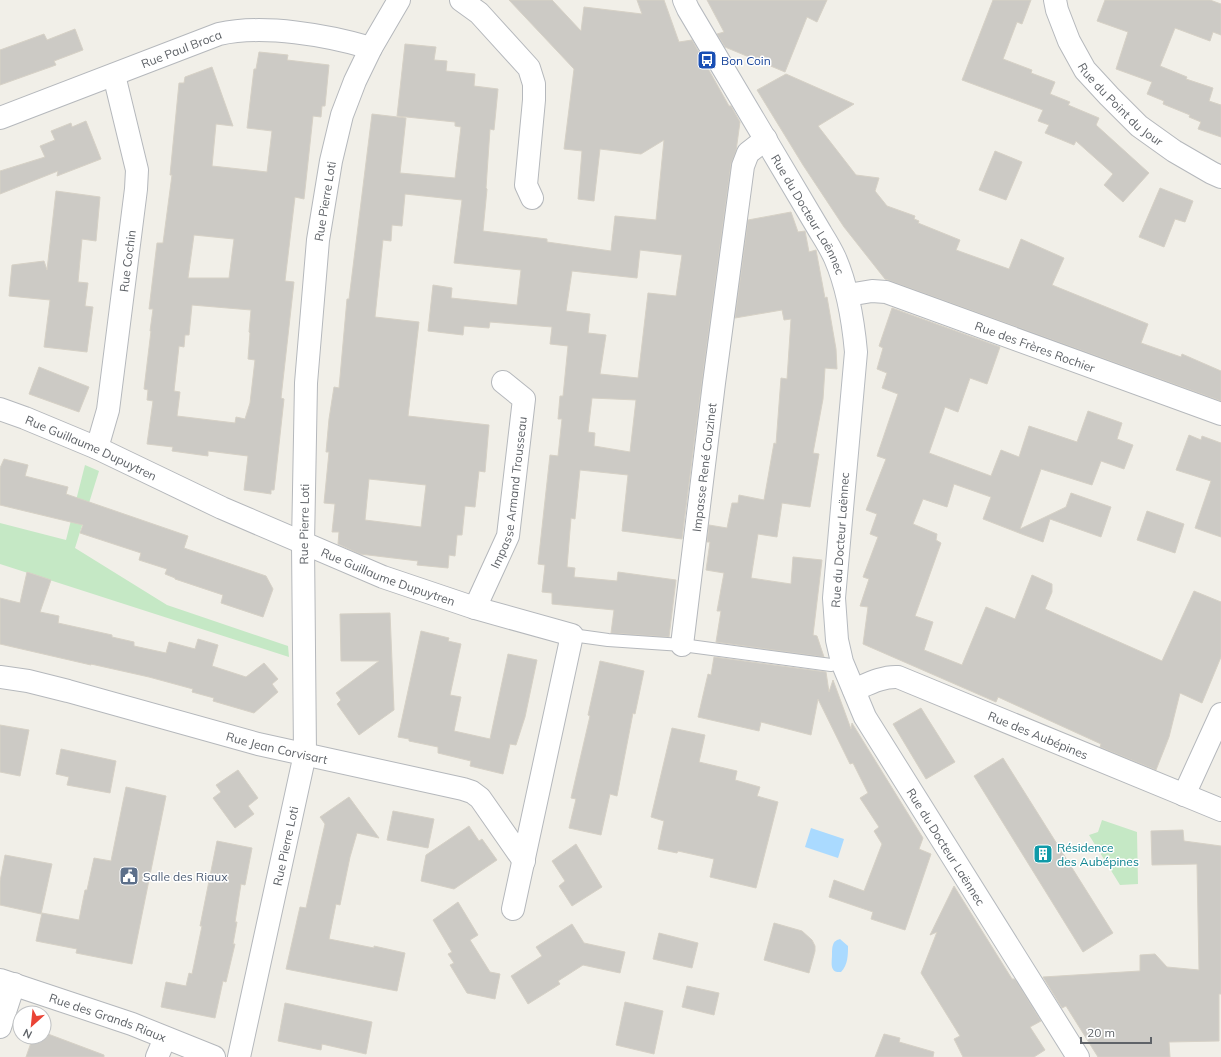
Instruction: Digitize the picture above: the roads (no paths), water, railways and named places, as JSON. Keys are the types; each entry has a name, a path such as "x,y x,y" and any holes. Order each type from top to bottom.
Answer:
{"street":[{"name":"Rue Pierre Loti","path":"239,1057 305,754 303,544 306,383 318,240 331,161 342,115 371,48 399,0"},
{"path":"461,0 479,13 529,68 534,84 534,100 526,185 532,198"},
{"name":"Rue du Docteur Laënnec","path":"684,0 835,258 848,295 856,352 834,598 837,640 842,662 865,717 1078,1057"},
{"name":"Rue du Point du Jour","path":"1056,0 1057,10 1069,41 1085,70 1104,91 1138,126 1174,151 1212,173 1221,176"},
{"name":"Rue Paul Broca","path":"0,118 219,34 235,31 295,32 358,44 371,48"},
{"name":"Rue Cochin","path":"97,448 108,410 136,189 137,170 114,75"},
{"name":"Impasse René Couzinet","path":"682,645 714,383 743,166 748,153 766,139"},
{"name":"Rue des Frères Rochier","path":"848,295 872,291 886,292 1221,414"},
{"name":"Impasse Armand Trousseau","path":"475,608 508,536 524,399 503,382"},
{"name":"Rue Guillaume Dupuytren","path":"0,409 97,448 222,508 383,577 475,608 572,636"},
{"path":"513,909 572,636"},
{"name":"Rue Jean Corvisart","path":"0,677 28,681 68,691 258,744 472,792 480,798 524,861"},
{"name":"Rue des Aubépines","path":"854,690 881,679 898,677 1221,810"},
{"path":"1184,795 1221,714"},
{"path":"0,1027 7,982"},
{"name":"Rue des Grands Riaux","path":"7,982 132,1024 161,1048 214,1057"}],"lane":[{"name":"Rue Guillaume Dupuytren","path":"572,636 682,645"},
{"path":"682,645 831,665 842,662"}],"water":[{"path":"811,828 844,839 838,858 805,847"},
{"path":"840,939 848,946 848,956 841,972 837,972 832,967 832,950 833,944"}],"place":[{"name":"Bon Coin","path":"707,60"},
{"name":"Résidence des Aubépines","path":"1043,854"},
{"name":"Salle des Riaux","path":"129,876"}]}
